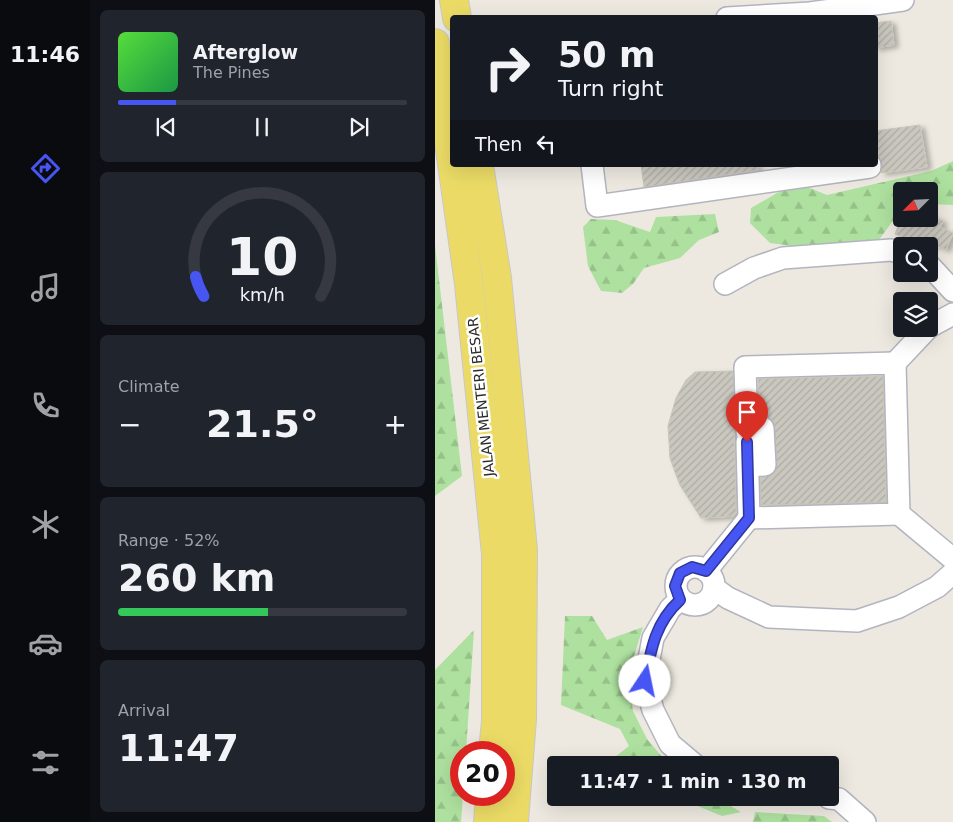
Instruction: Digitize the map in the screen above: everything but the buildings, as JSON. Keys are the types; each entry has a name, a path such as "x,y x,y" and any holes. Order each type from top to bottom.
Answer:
{"main road":[{"path":"454,0 456,15"},
{"name":"JALAN MENTERI BESAR","path":"435,43 450,149"},
{"name":"JALAN MENTERI BESAR","path":"452,167 469,284 497,554 496,721 494,741"},
{"name":"JALAN MENTERI BESAR","path":"479,167 497,278 523,550 522,719 514,822"},
{"path":"488,822 489,806"}],"street":[{"path":"467,15 470,0"},
{"path":"755,15 810,6 903,0"},
{"path":"592,167 597,206 870,167"},
{"path":"725,284 754,268 783,258 893,251"},
{"path":"938,275 953,291"},
{"path":"938,322 953,314"},
{"path":"899,514 895,363 920,337"},
{"path":"895,363 745,367 747,434 763,428 765,465 748,466 749,518 710,579 712,595 701,605 694,606 680,600 675,586 680,573 692,567 710,579 728,598 769,617 857,621 899,607 937,587 953,573"},
{"path":"749,518 899,514 953,559"},
{"path":"680,600 670,609 653,638 645,681 653,710 670,744 684,756"},
{"path":"839,799 865,822"}],"green space":[{"path":"953,161 953,205 938,204 938,182 893,182 893,221 878,241 801,247 770,243 750,223 751,208 777,193 800,184 827,195 931,171"},
{"path":"715,214 719,232 699,240 680,258 644,268 633,284 622,293 601,291 588,266 583,227 591,219 615,220 650,232 656,217"},
{"path":"435,245 462,476 435,496"},
{"path":"565,616 592,616 607,640 643,627 628,676 633,711 647,739 661,756 616,756 629,746 620,729 561,705"},
{"path":"474,630 467,741 450,741 450,806 462,806 461,822 435,822 435,670"},
{"path":"698,806 731,806 741,812 722,816"},
{"path":"755,812 824,816 832,822 753,822"}],"route":[{"path":"645,681 653,638 670,609 680,600 676,594 675,586 680,573 692,567 700,567 706,571 749,518 747,442"}]}
